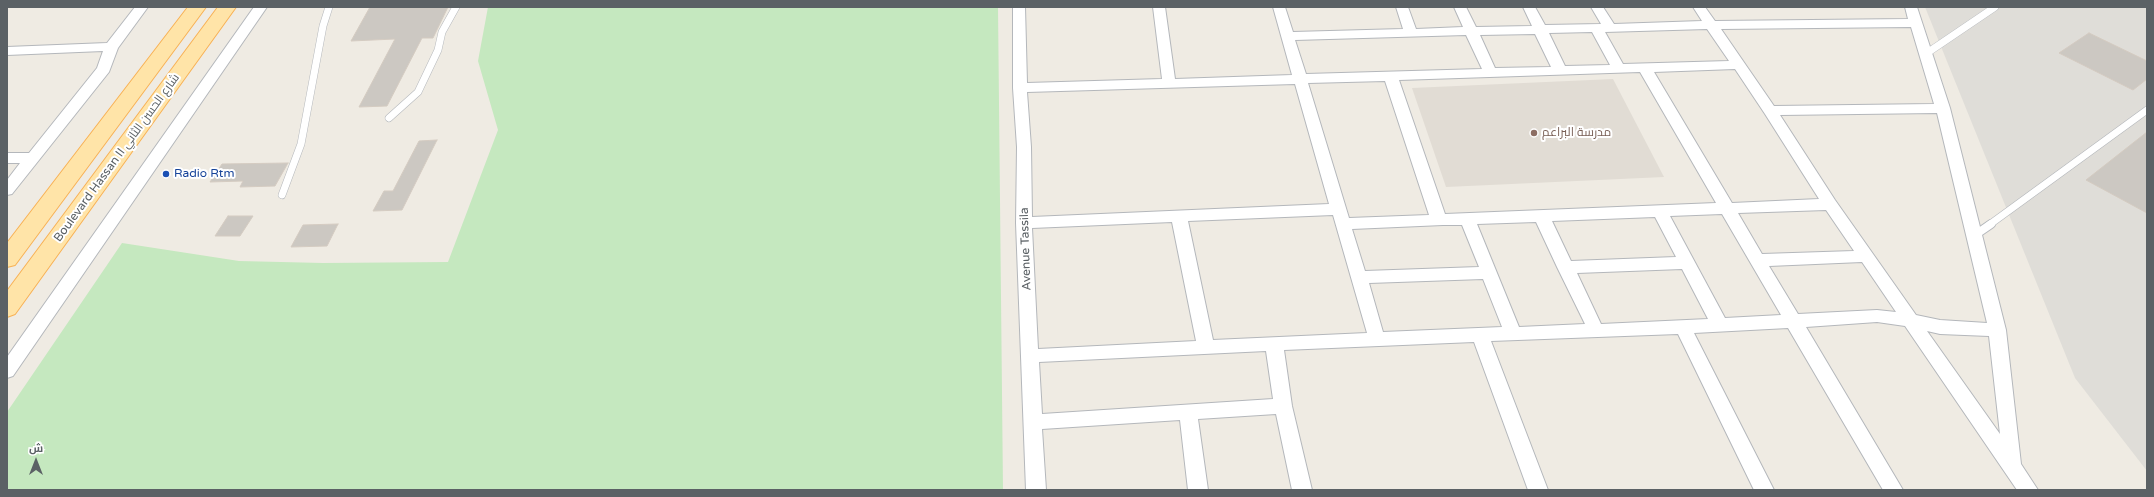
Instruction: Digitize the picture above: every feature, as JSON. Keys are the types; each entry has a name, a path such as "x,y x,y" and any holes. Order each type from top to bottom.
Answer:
{"main road":[{"name":"Boulevard Hassan II شارع الحسن الثاني","path":"7,259 198,7"},
{"name":"Boulevard Hassan II شارع الحسن الثاني","path":"7,308 227,7"}],"street":[{"path":"7,190 104,69 111,47 142,7"},
{"path":"7,371 261,7"},
{"name":"Avenue Tassila","path":"1019,7 1020,88 1024,147 1024,223 1036,490"},
{"path":"1159,7 1169,83"},
{"path":"1279,7 1337,209 1377,339"},
{"path":"1402,7 1411,32"},
{"path":"1460,7 1472,30 1490,72"},
{"path":"1529,7 1560,70"},
{"path":"1597,7 1610,28"},
{"path":"1699,7 1909,320 2012,464 2028,490"},
{"path":"1911,7 1927,53 1942,108 1975,235 1997,330 2012,464"},
{"path":"1288,36 1710,24 1917,23"},
{"path":"1596,28 1619,69"},
{"path":"7,51 111,47"},
{"path":"1020,88 1739,65"},
{"path":"1645,69 1893,490"},
{"path":"1390,75 1439,221"},
{"path":"1770,111 1942,108"},
{"path":"7,158 33,158"},
{"path":"1342,224 1830,204"},
{"path":"1024,223 1337,209"},
{"path":"1660,211 1720,325"},
{"path":"1179,216 1206,348"},
{"path":"1542,216 1596,330"},
{"path":"1468,220 1513,334"},
{"path":"1758,260 1866,256"},
{"path":"1565,267 1687,263"},
{"path":"1359,277 1489,273"},
{"path":"1029,356 1377,339 1683,327 1877,316 1909,320 1940,327 1997,330"},
{"path":"1683,327 1764,490"},
{"path":"1480,335 1538,490"},
{"path":"1274,344 1283,406 1302,490"},
{"path":"1033,422 1283,406"},
{"path":"1188,413 1198,490"}],"lane":[{"path":"282,195 301,144 323,26 328,7"},
{"path":"389,118 418,92 438,50 442,32 456,7"},
{"path":"1927,53 1995,7"},
{"path":"1975,235 2147,110"}],"shaded area":[{"path":"1925,7 2147,7 2147,471 2075,378"},
{"name":"مدرسة البراعم","path":"1613,79 1664,177 1446,187 1412,88"}],"green space":[{"path":"488,7 998,7 1003,490 7,490 7,412 122,243 239,261 323,263 448,262 498,130 478,61"}],"building":[{"path":"370,7 448,7 433,38 422,38 387,106 359,107 395,39 351,41"},
{"path":"2089,33 2147,61 2147,79 2133,90 2059,53"},
{"path":"2147,132 2147,213 2086,180"},
{"path":"437,140 402,210 373,211 384,191 393,191 419,141"},
{"path":"288,163 275,186 240,187 243,181 210,182 222,164"},
{"path":"228,216 253,216 240,236 215,236"},
{"path":"338,224 327,246 291,247 303,225"}],"place":[{"name":"مدرسة البراعم","path":"1534,133"},
{"name":"Radio Rtm","path":"166,174"}]}
